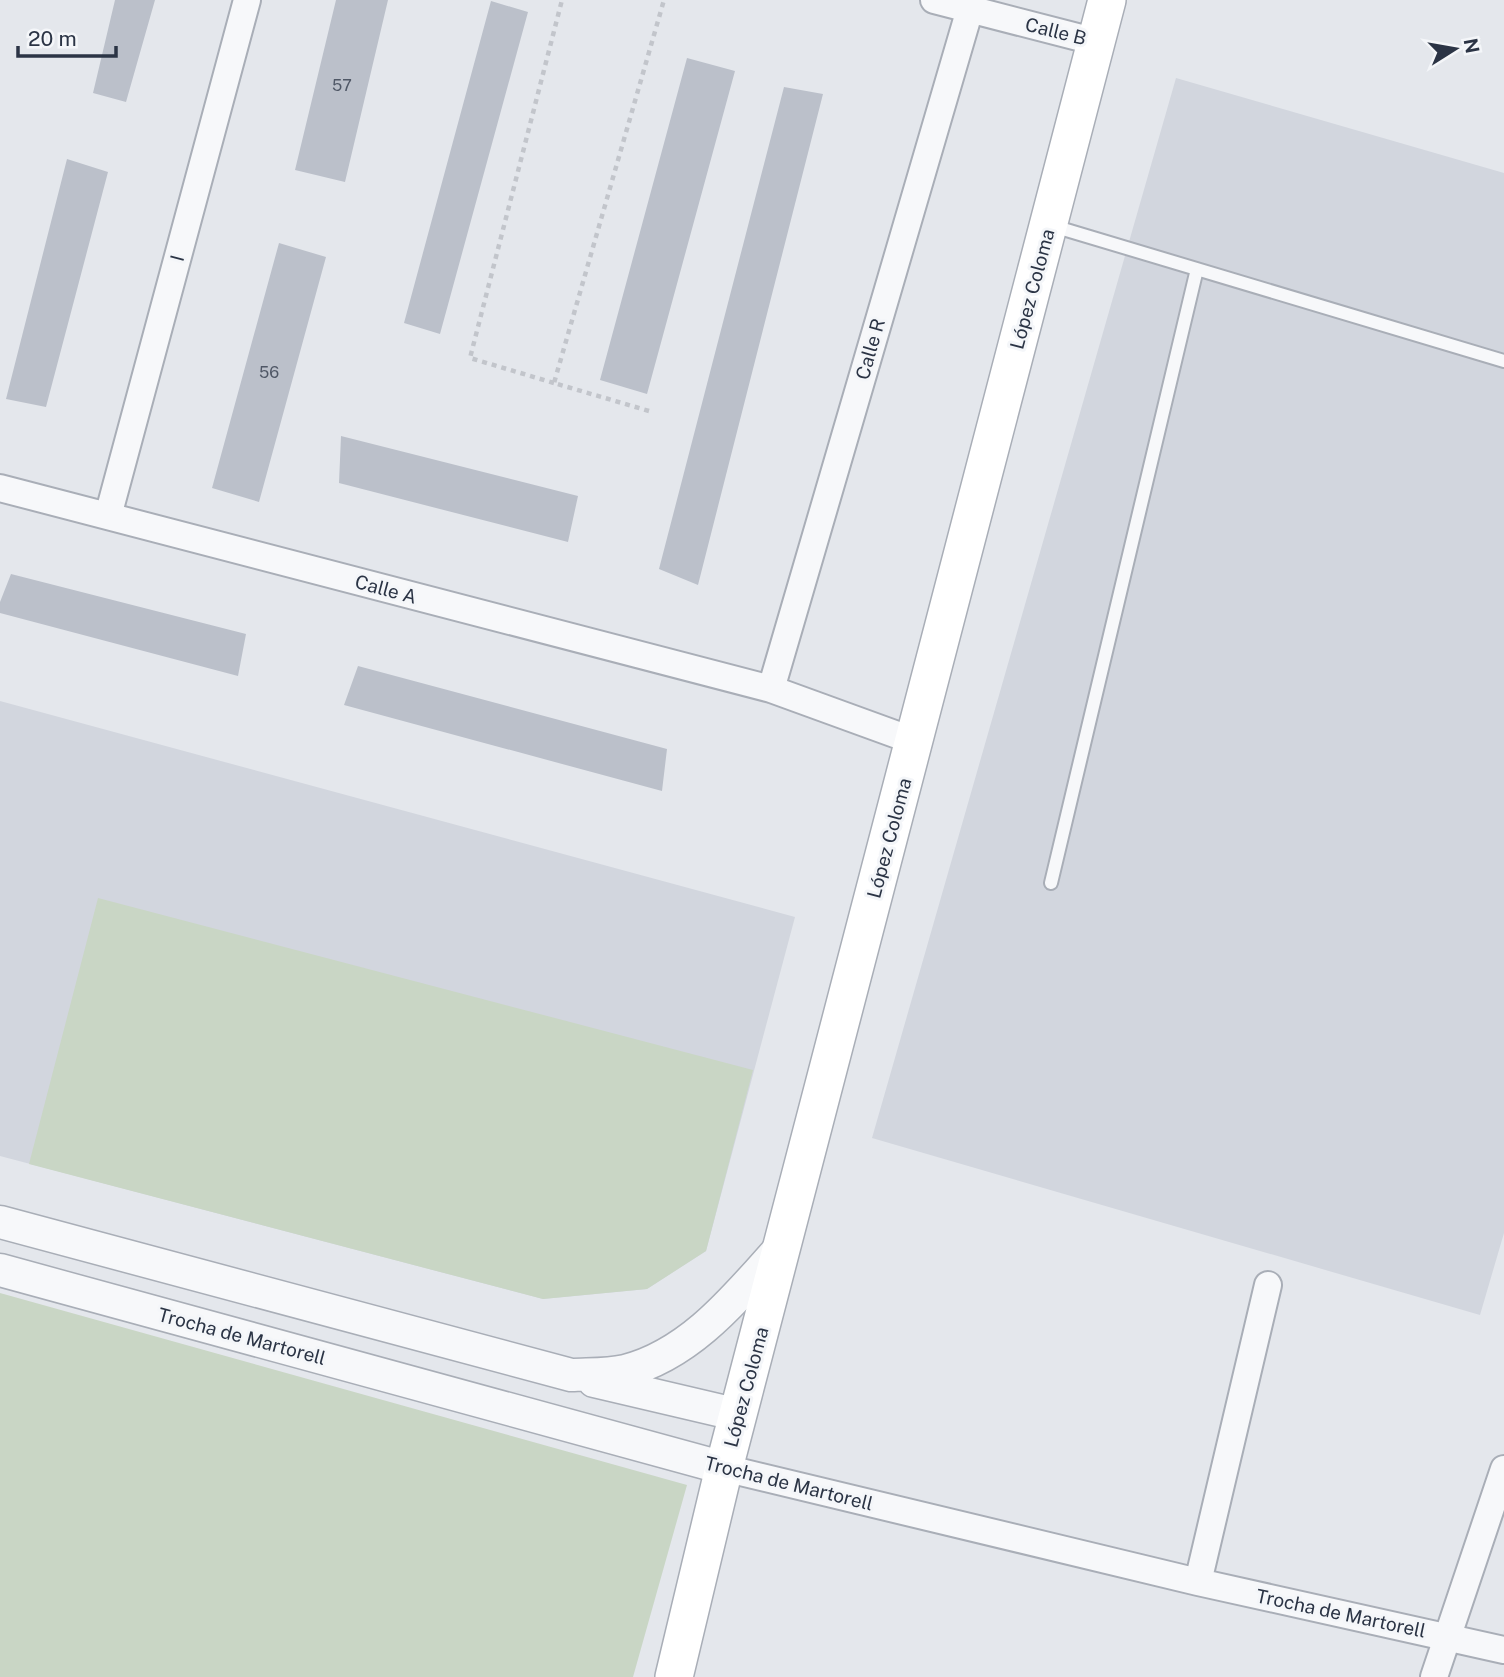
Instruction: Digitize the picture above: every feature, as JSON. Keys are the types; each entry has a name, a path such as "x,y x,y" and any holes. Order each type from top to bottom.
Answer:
{"main road":[{"name":"López Coloma","path":"674,1677 724,1468 1107,0"}],"street":[{"name":"I","path":"108,516 247,0"},
{"name":"Calle B","path":"934,0 1097,41"},
{"name":"Calle R","path":"771,689 970,9"},
{"name":"Calle A","path":"0,488 771,689 914,741"},
{"path":"0,1222 571,1376 739,1415"},
{"path":"571,1376 625,1371 663,1355 701,1332 782,1246"},
{"name":"Trocha de Martorell","path":"0,1270 724,1468 1198,1582 1504,1650"},
{"path":"1198,1582 1268,1285"},
{"path":"1434,1677 1504,1469"}],"lane":[{"path":"1049,224 1504,361"},
{"path":"1051,883 1197,269"}],"path":[{"path":"562,0 470,358 649,411"},
{"path":"554,383 664,0"}],"shaded area":[{"path":"1176,78 1504,173 1504,1233 1480,1315 872,1138"},
{"path":"0,701 795,917 706,1251 647,1289 543,1299 0,1156"}],"green space":[{"path":"98,898 753,1070 706,1251 647,1289 543,1299 29,1164"},
{"path":"0,1293 687,1485 633,1677 0,1677"}],"building":[{"path":"115,0 155,0 126,102 93,93"},
{"path":"336,0 388,0 345,182 295,170"},
{"path":"491,1 528,12 440,334 404,323"},
{"path":"687,58 735,71 647,394 600,380"},
{"path":"784,87 823,94 698,585 659,569"},
{"path":"67,159 108,172 46,407 6,399"},
{"path":"279,243 326,257 259,502 212,488"},
{"path":"341,436 578,496 568,542 339,483"},
{"path":"11,574 246,634 238,676 0,613 0,602"},
{"path":"358,666 667,749 662,791 344,705"}]}
